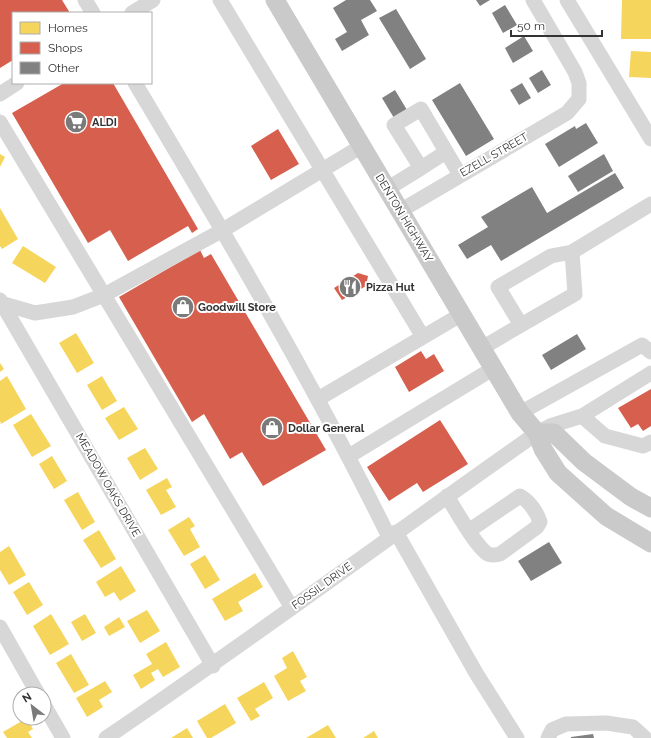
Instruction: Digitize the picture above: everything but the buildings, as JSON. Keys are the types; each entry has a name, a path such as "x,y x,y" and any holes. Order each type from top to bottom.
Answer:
{"main road":[{"name":"DENTON HIGHWAY","path":"275,0 520,413 537,433 543,449 558,473 606,516 651,543"},
{"path":"537,433 554,433 584,462 648,505"}],"street":[{"path":"85,0 92,12"},
{"path":"134,12 153,0"},
{"path":"220,0 423,337"},
{"name":"EZELL STREET","path":"400,211 567,113 579,98 579,82 575,72 533,0"},
{"path":"567,0 651,139"},
{"path":"0,94 15,84"},
{"path":"136,84 223,230 393,535 517,738"},
{"path":"420,168 394,125 421,109 460,175"},
{"path":"0,122 292,608"},
{"name":"MEADOW OAKS DRIVE","path":"2,302 35,313 73,307 104,295 223,230 362,146"},
{"path":"387,189 446,152"},
{"path":"521,325 498,287 551,256 572,252 651,204"},
{"path":"482,348 575,294 572,252"},
{"name":"MEADOW OAKS DRIVE","path":"2,302 213,666"},
{"path":"318,399 462,314"},
{"path":"520,413 642,344 651,352"},
{"path":"349,456 494,368"},
{"path":"582,416 651,373"},
{"path":"582,416 602,412 651,384"},
{"path":"582,416 605,436 648,443"},
{"name":"FOSSIL DRIVE","path":"106,738 213,666 447,496 537,433 550,426 582,416"},
{"path":"447,496 480,546 487,554 493,556 500,554 537,527 540,522 538,516 526,499 520,496 470,530"},
{"path":"0,627 33,686"},
{"path":"52,719 63,738"},
{"path":"548,738 552,730 566,724 606,723 645,738"}],"place":[{"name":"ALDI","path":"76,122"},
{"name":"Pizza Hut","path":"350,287"},
{"name":"Goodwill Store","path":"183,307"},
{"name":"Dollar General","path":"272,428"}]}
